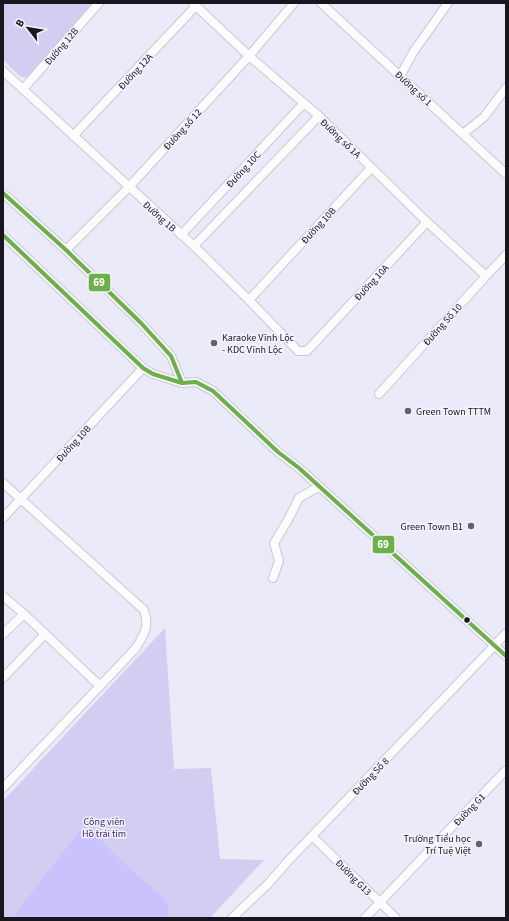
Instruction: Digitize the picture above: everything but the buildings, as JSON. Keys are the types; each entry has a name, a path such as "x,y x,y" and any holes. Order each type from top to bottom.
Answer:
{"street":[{"name":"Đường 12B","path":"23,89 99,3"},
{"name":"Đường số 12","path":"66,250 129,187 250,56 294,3"},
{"path":"400,76 414,51 448,3"},
{"name":"Đường số 1A","path":"195,4 250,56 319,116 427,222 486,276"},
{"name":"Đường 12A","path":"73,136 195,4"},
{"name":"Đường số 1","path":"324,4 506,174"},
{"name":"Đường 1B","path":"3,71 194,246 298,351 307,351 314,342"},
{"path":"463,134 484,117 506,88"},
{"name":"Đường 10C","path":"181,235 304,103"},
{"path":"194,246 319,116"},
{"name":"Đường 10B","path":"249,300 371,168"},
{"path":"3,193 66,250 141,323 171,356 182,384"},
{"name":"Đường 10A","path":"314,342 427,222"},
{"path":"3,235 144,368 153,374 182,384 196,382 213,391 278,452 299,468 506,656"},
{"name":"Đường Số 10","path":"379,394 506,255"},
{"name":"Đường 10B","path":"3,518 144,368"},
{"path":"3,483 144,610 147,619 144,633 136,648 3,788"},
{"path":"273,578 279,561 274,543 299,498 320,487"},
{"path":"3,596 46,634 100,686"},
{"path":"3,634 24,614"},
{"name":"Đường Số 8","path":"232,918 268,884 289,860 506,633"},
{"path":"3,678 46,634"},
{"name":"Đường G1","path":"365,918 506,770"},
{"name":"Đường G13","path":"312,836 396,918"}],"green space":[{"path":"3,3 94,3 28,77 21,77 3,60"},
{"name":"Công viên Hồ trái tim","path":"165,628 174,769 211,768 220,859 264,860 210,918 3,918 3,801"}],"shaded area":[{"path":"85,828 95,834 123,862 163,897 168,906 167,918 14,918 25,901 74,838 81,830"}],"transit line":[{"name":"69","path":"3,193 66,250 141,323 171,356 182,383"},
{"name":"69","path":"3,235 143,368 153,374 182,383 196,382 213,391 278,452 299,468 506,656"}],"place":[{"name":"Karaoke Vĩnh Lộc - KDC Vĩnh Lộc","path":"214,343"},
{"name":"Green Town TTTM","path":"408,411"},
{"name":"Green Town B1","path":"471,526"},
{"name":"Trường Tiểu học Trí Tuệ Việt","path":"479,844"}]}
